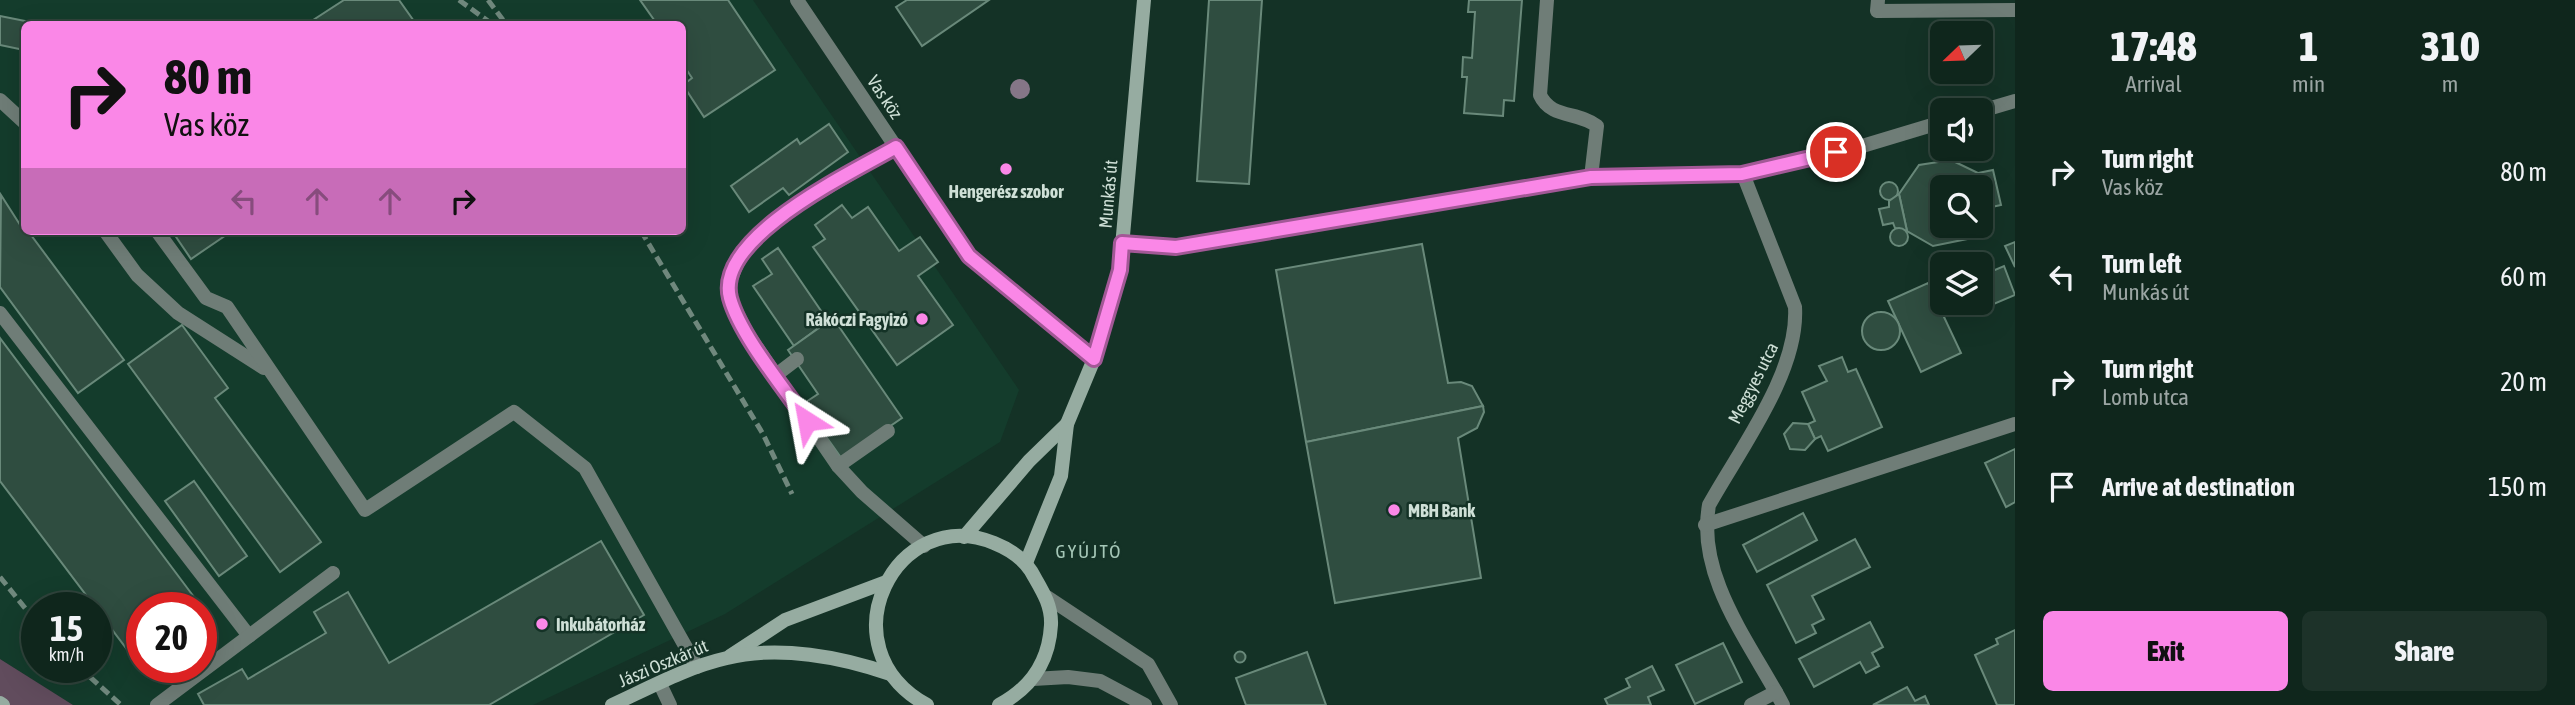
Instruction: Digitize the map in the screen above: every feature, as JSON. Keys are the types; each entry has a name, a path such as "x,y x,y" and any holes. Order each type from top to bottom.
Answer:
{"main road":[{"name":"Munkás út","path":"1068,424 1094,359 1120,270 1144,0"},
{"path":"964,537 1029,461 1068,424"},
{"path":"1026,563 1061,477 1068,424"},
{"path":"926,705 905,692 890,674 876,639 878,600 886,582 902,561 924,546 943,538 964,537 987,540 1008,548 1026,563 1047,597 1051,618 1050,640 1044,661 1033,679 1008,703"},
{"path":"729,657 785,620 886,582"},
{"path":"729,657 833,656 890,674"},
{"name":"Jászi Oszkár út","path":"612,705 697,667 729,657"}],"street":[{"name":"Vas köz","path":"797,0 969,256 1094,359"},
{"path":"1547,0 1540,95 1552,110 1588,119 1597,126 1591,177"},
{"path":"1878,5 2015,10"},
{"path":"0,100 21,118"},
{"path":"1993,107 2015,101"},
{"path":"1122,243 1176,247 1591,177 1742,174 1859,147 1930,126"},
{"path":"896,147 791,209 760,232 741,254 728,286 730,299 747,333 838,466 862,492 924,546"},
{"name":"Meggyes utca","path":"1742,174 1795,307 1796,325 1786,366 1709,505 1705,525 1708,556 1720,588 1780,698"},
{"path":"108,235 137,275 178,313 271,372"},
{"path":"160,235 206,298 227,307 365,510 514,412 585,468 697,667"},
{"path":"0,313 249,636"},
{"path":"776,375 797,359"},
{"path":"1705,525 2015,424"},
{"path":"838,466 888,431"},
{"path":"157,705 333,573"},
{"path":"1047,597 1148,664 1171,705"},
{"path":"1033,679 1068,677 1100,681 1145,705"},
{"path":"660,684 670,705"},
{"path":"1751,705 1780,698"}],"shaded area":[{"path":"0,0 753,0 1019,390 1000,442 725,614 533,705 73,705 38,683 112,683 112,592 21,592 21,672 0,659"},
{"path":"0,659 21,672 21,683 38,683 73,705 0,705"}],"building":[{"path":"344,0 399,0 414,21 312,21"},
{"path":"640,0 728,0 775,70 704,117 686,90 686,83 692,78 686,69 686,21 655,21"},
{"path":"907,0 989,0 922,46 896,7"},
{"path":"1209,0 1262,0 1249,184 1197,181"},
{"path":"1469,0 1522,0 1514,101 1504,100 1503,116 1464,113 1467,77 1462,77 1463,57 1472,58 1475,12 1468,12"},
{"path":"0,16 25,21 21,21 21,49 0,45"},
{"path":"829,124 848,152 789,195 783,188 749,212 731,186 797,139 800,144"},
{"path":"1953,161 1978,173 1930,175 1930,238 1972,238 1933,246 1907,231 1899,194 1919,165"},
{"path":"1993,170 2001,205 1993,207 1993,175 1978,173"},
{"path":"1885,182 1893,182 1898,191 1896,198 1885,200 1880,195 1880,187"},
{"path":"1899,194 1907,231 1895,228 1893,223 1883,225 1879,209 1889,207 1889,201"},
{"path":"1,195 21,226 21,235 31,235 124,360 78,393 0,287"},
{"path":"842,205 852,218 868,207 899,251 920,237 938,262 918,276 953,325 897,365 813,247 825,239 815,225"},
{"path":"1895,228 1903,228 1908,237 1906,244 1895,246 1890,241 1890,233"},
{"path":"175,235 226,235 191,259"},
{"path":"2015,242 2015,267 2005,246"},
{"path":"1422,244 1448,383 1461,382 1472,386 1483,406 1306,442 1276,270"},
{"path":"778,248 828,321 794,346 753,286 772,274 762,259"},
{"path":"2004,266 2015,295 1993,304 1993,271"},
{"path":"1928,283 1930,315 1943,315 1961,353 1921,372 1888,301"},
{"path":"1881,312 1895,317 1900,331 1895,345 1881,350 1867,345 1862,331 1867,317"},
{"path":"833,318 902,418 842,459 803,404 818,394 788,350"},
{"path":"182,325 228,388 215,398 321,542 280,572 128,364"},
{"path":"0,338 190,592 126,592 126,648 112,629 112,592 84,592 0,481"},
{"path":"1842,357 1848,372 1856,369 1882,427 1828,451 1821,436 1815,439 1808,424 1815,421 1802,392 1827,381 1819,366"},
{"name":"MBH Bank","path":"1483,406 1484,412 1477,428 1458,438 1481,578 1335,603 1306,442"},
{"path":"1793,423 1808,424 1815,439 1805,450 1790,449 1784,434"},
{"path":"2015,449 2015,502 2006,507 1985,463"},
{"path":"194,481 247,556 219,576 165,501"},
{"path":"1803,513 1817,540 1757,572 1743,545"},
{"path":"1855,539 1870,567 1812,596 1824,619 1812,625 1816,633 1796,643 1767,585"},
{"name":"Inkubátorház","path":"601,541 644,615 489,705 204,705 198,694 242,669 248,679 326,633 314,612 348,592 389,663"},
{"path":"1870,622 1883,647 1872,653 1879,666 1866,673 1860,662 1814,687 1799,659"},
{"path":"2015,630 2015,705 1997,705 1975,655 1998,644 1996,639"},
{"path":"1723,643 1742,682 1695,704 1676,665"},
{"path":"1240,651 1246,657 1240,663 1234,657"},
{"path":"1307,652 1326,705 1246,705 1236,678"},
{"path":"1652,666 1664,690 1648,697 1651,705 1608,705 1605,699 1630,687 1626,679"},
{"path":"1907,687 1915,701 1925,696 1929,705 1873,705"}],"railway":[{"path":"459,0 488,21"},
{"path":"488,0 504,21"},
{"path":"643,235 763,434 792,494"},
{"path":"0,577 21,603"},
{"path":"97,683 121,705"}],"place":[{"name":"Hengerész szobor","path":"1006,169"},
{"name":"Rákóczi Fagyizó","path":"922,319"},
{"name":"MBH Bank","path":"1394,510"},
{"name":"Inkubátorház","path":"542,624"}],"district":[{"name":"GYÚJTÓ","path":"1089,551"}],"route":[{"path":"807,421 736,313 728,286 732,273 741,254 760,232 791,209 896,147 969,256 1094,359 1120,270 1122,243 1176,247 1591,177 1742,174 1836,152"}]}
